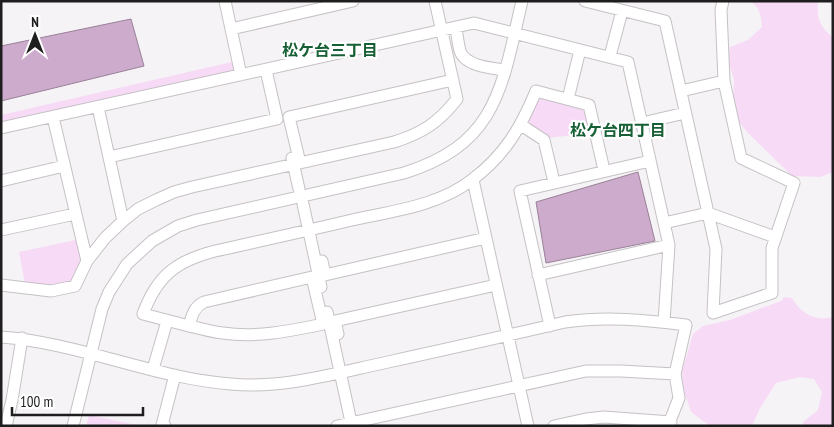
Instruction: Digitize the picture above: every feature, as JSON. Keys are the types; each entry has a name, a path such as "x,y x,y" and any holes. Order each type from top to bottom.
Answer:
{"street":[{"path":"225,1 241,75"},
{"path":"231,29 354,1"},
{"path":"1,285 51,291 75,286 87,260 123,220 138,209 174,192 412,137 430,126 444,116 457,99 435,1"},
{"path":"73,426 102,309 109,292 127,264 152,240 178,226 197,220 404,173 426,166 456,150 481,124 496,96 505,70 522,1"},
{"path":"585,1 665,21 716,249 713,312 772,293 772,248 794,183 741,158 724,81 721,10 724,1"},
{"path":"610,56 622,10"},
{"path":"1,128 474,23 610,56 628,62 669,245 664,322"},
{"path":"456,27 460,52 465,58 484,66 505,70"},
{"path":"568,99 580,50"},
{"path":"109,157 277,120 269,69"},
{"path":"269,69 296,164"},
{"path":"299,189 289,117 453,80"},
{"path":"681,91 724,81"},
{"path":"189,326 194,310 204,302 312,277 323,324 282,333 224,334 167,321 143,314 157,284 168,272 195,256 431,202 473,180 496,160 521,125 536,91 589,105 604,170"},
{"path":"98,107 123,220"},
{"path":"642,123 685,113"},
{"path":"53,117 87,260"},
{"path":"521,125 544,140 554,182"},
{"path":"550,326 520,191 604,170 650,161"},
{"path":"1,181 64,166"},
{"path":"473,180 528,426"},
{"path":"303,204 325,274 486,238"},
{"path":"664,223 708,213 775,237"},
{"path":"1,230 75,214"},
{"path":"311,229 343,372"},
{"path":"538,275 669,245"},
{"path":"352,422 335,321 496,285"},
{"path":"1,336 22,338 91,353 175,375 229,384 266,385 286,384 507,335 596,319 664,322 686,325 675,374 679,398 669,424 604,417 554,426"},
{"path":"153,370 167,321"},
{"path":"6,426 7,399 22,338"},
{"path":"336,426 352,422 383,421 519,385 586,371 675,374"},
{"path":"165,426 162,425 175,375"}],"shaded area":[{"path":"750,1 818,1 820,22 833,37 833,172 820,177 792,176 747,132 737,119 733,105 734,79 728,61 730,47 748,40 762,27 758,9"},
{"path":"131,19 144,66 1,101 1,46"},
{"path":"236,61 237,72 1,126 1,115"},
{"path":"541,96 583,107 586,111 591,133 548,138 529,125 528,121 537,98"},
{"path":"638,172 655,241 546,263 536,202"},
{"path":"80,239 85,260 74,284 51,289 25,284 19,252"},
{"path":"784,297 792,298 799,308 809,315 821,318 833,317 833,426 803,426 803,422 818,410 822,392 814,379 800,377 776,383 760,408 752,426 710,426 691,412 683,388 682,371 693,334 703,326 730,320 781,301"},
{"path":"89,415 141,426 86,426"}],"district":[{"name":"松ケ台三丁目","path":"330,50"},
{"name":"松ケ台四丁目","path":"618,130"}]}
